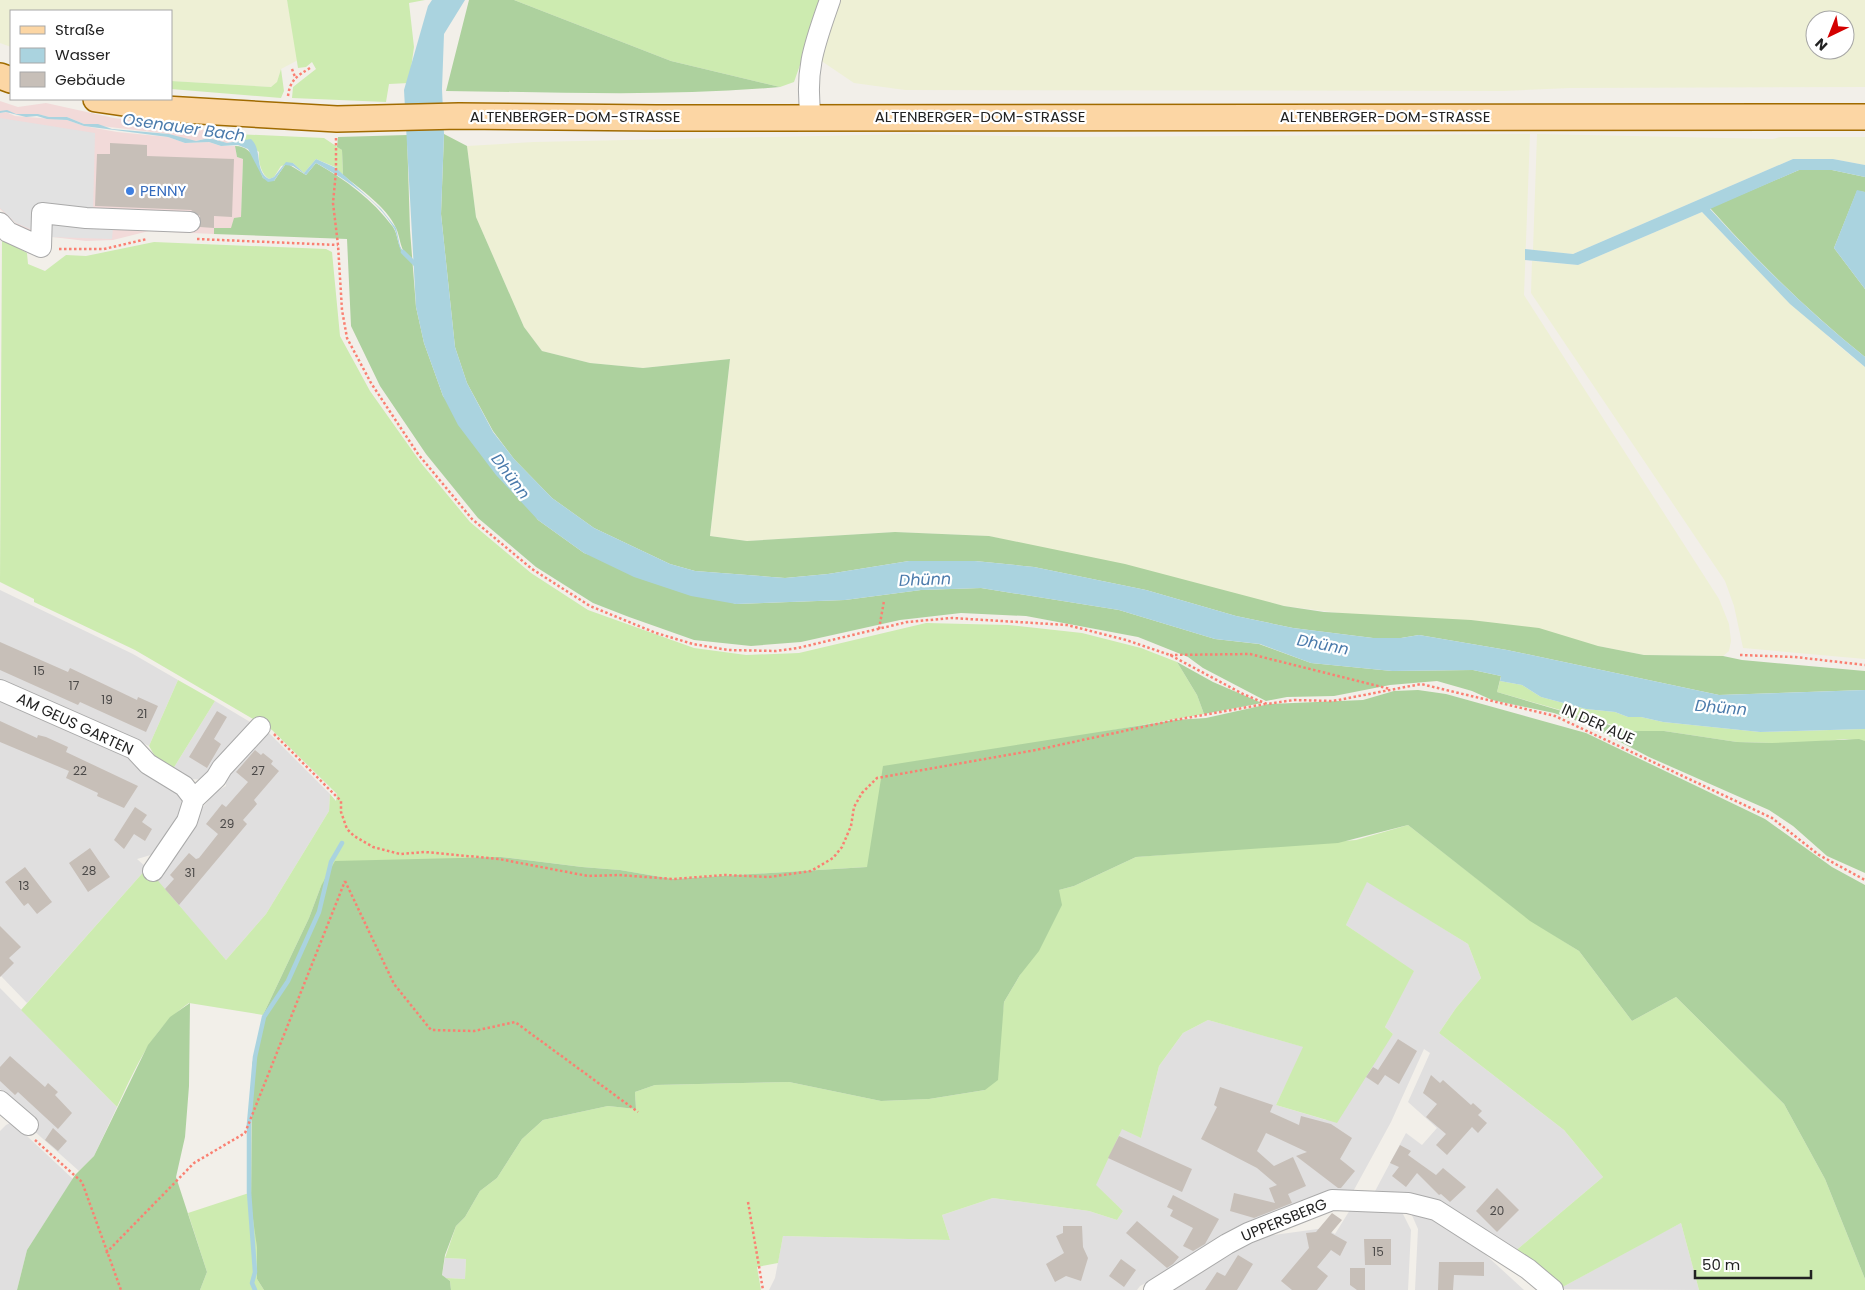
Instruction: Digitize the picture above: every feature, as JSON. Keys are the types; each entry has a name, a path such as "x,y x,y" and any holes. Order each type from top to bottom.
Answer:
{"main road":[{"name":"ALTENBERGER-DOM-STRASSE","path":"103,100 165,109 337,119 459,116 656,118 1865,117"}],"street":[{"path":"811,117 807,82 813,48 830,0"},
{"path":"0,223 8,232 41,247 42,213 192,230"},
{"name":"AM GEUS GARTEN","path":"0,690 134,749 148,764 184,786 194,799"},
{"path":"153,871 187,821 194,799 216,778 222,768 260,727"},
{"path":"3,1110 28,1126"},
{"name":"UPPERSBERG","path":"1154,1290 1226,1244 1248,1233 1332,1200 1408,1203 1436,1210 1528,1269 1553,1290"}],"path":[{"path":"287,101 289,86 295,78 310,68"},
{"path":"292,70 295,78"},
{"path":"337,119 336,171 332,203 338,245 342,310 347,338 371,383 418,454 472,518 532,569 590,606 656,633 693,644 728,650 776,651 826,643 907,622 952,618 1067,625 1126,640 1170,655 1242,694 1267,704"},
{"path":"192,230 338,245"},
{"path":"41,247 104,249 155,237"},
{"path":"879,629 884,601"},
{"path":"1170,655 1250,654 1392,690"},
{"path":"1740,655 1787,656 1865,665"},
{"name":"IN DER AUE","path":"260,727 267,728 342,801 341,812 347,829 373,847 400,854 425,852 500,859 588,876 619,875 673,879 725,875 769,877 811,871 832,858 845,840 851,826 854,806 862,793 877,778 1036,750 1267,704 1294,700 1333,701 1421,684 1555,716 1772,818 1819,855 1865,880"},
{"path":"106,1253 194,1163 245,1133 345,881 394,984 431,1030 474,1031 515,1022 638,1112"},
{"path":"28,1126 29,1135 82,1182 106,1253 121,1290"},
{"path":"748,1202 764,1290"}],"shaded area":[{"path":"0,101 18,107 46,103 114,118 235,134 235,141 227,143 209,138 196,141 185,140 169,134 84,124 67,117 16,114 0,111"},
{"path":"6,112 15,116 67,120 84,126 117,132 168,137 185,143 209,142 221,146 235,146 237,157 243,159 241,217 232,228 214,228 214,234 149,231 113,240 86,241 36,235 20,227 0,209 0,113"},
{"path":"0,118 95,133 93,213 114,215 112,239 49,237 16,223 0,208"},
{"path":"0,590 133,654 178,680 149,746 0,679"},
{"path":"0,700 133,760 179,789 187,815 161,852 137,859 147,868 27,1003 0,975"},
{"path":"215,701 257,726 210,780 187,779 173,769"},
{"path":"268,732 330,794 329,811 266,914 226,960 155,879 196,816 215,792 226,786 224,771"},
{"path":"1367,881 1468,944 1481,978 1456,1008 1439,1033 1564,1130 1603,1177 1513,1253 1440,1207 1373,1195 1406,1133 1422,1145 1437,1128 1408,1102 1430,1053 1424,1049 1391,1122 1349,1199 1200,1255 1140,1286 1137,1290 769,1290 775,1278 783,1236 950,1240 942,1215 993,1198 1089,1211 1117,1220 1123,1211 1095,1185 1122,1128 1141,1138 1159,1066 1183,1033 1208,1020 1304,1047 1276,1105 1326,1120 1393,1034 1385,1027 1413,971 1346,925"},
{"path":"0,988 117,1107 94,1156 79,1171 33,1130 39,1123 0,1089"},
{"path":"12,1122 73,1179 27,1250 17,1290 0,1290 0,1131"},
{"path":"1353,1205 1402,1212 1411,1230 1408,1290 1161,1290 1258,1237 1325,1228 1335,1234"},
{"path":"1411,1213 1442,1220 1487,1256 1524,1290 1415,1290 1418,1229"},
{"path":"1681,1223 1699,1290 1559,1289 1654,1237"},
{"path":"445,1258 466,1259 465,1279 446,1278 442,1275"}],"green space":[{"path":"0,0 287,0 298,60 281,69 277,83 271,87 172,81 172,10 10,10 10,47 0,43"},
{"path":"287,0 425,0 409,3 414,47 409,83 389,84 386,102 292,98 293,87 316,69 312,62 306,67 298,68"},
{"path":"469,0 514,0 671,61 780,87 655,93 446,91"},
{"path":"514,0 823,0 794,82 780,87 671,61"},
{"path":"838,0 1865,0 1865,87 1570,88 1504,91 905,90 854,83 820,60"},
{"path":"281,69 284,91 281,98 172,89 172,81 271,87 277,82"},
{"path":"235,134 324,138 342,150 343,175 335,167 316,159 304,173 293,163 281,166 274,177 269,179 261,167 259,152 243,139 235,141"},
{"path":"444,134 467,146 476,217 524,327 542,351 590,363 643,368 730,359 710,536 747,541 895,532 989,536 1125,564 1284,606 1324,612 1471,620 1539,628 1598,646 1644,655 1723,656 1742,660 1865,671 1865,690 1719,695 1507,650 1419,635 1401,638 1373,638 1293,628 1236,616 1146,590 1034,567 975,561 909,561 828,574 785,578 695,571 670,564 594,528 552,498 514,459 493,431 467,383 455,347 441,214"},
{"path":"909,134 1061,137 1530,134 1524,295 1719,599 1729,624 1731,641 1729,651 1723,656 1644,655 1598,646 1284,606 989,536 895,532 747,541 710,536 730,359 643,368 590,363 542,351 524,327 476,217 467,146 534,142"},
{"path":"1537,134 1773,139 1780,137 1865,137 1865,165 1833,159 1793,159 1573,254 1533,250"},
{"path":"407,135 410,230 416,307 424,343 443,396 538,520 584,553 736,604 845,600 921,590 981,588 1119,610 1215,639 1259,644 1311,663 1392,671 1473,670 1501,676 1497,692 1630,731 1664,731 1737,742 1772,743 1859,739 1865,741 1865,873 1827,856 1793,826 1769,810 1649,757 1586,724 1554,713 1492,700 1472,691 1437,681 1390,685 1334,696 1287,697 1266,701 1203,668 1188,657 1138,637 1026,616 961,613 900,620 801,642 751,646 694,640 593,603 536,567 478,518 426,454 380,386 351,326 347,239 214,234 214,228 231,228 234,218 241,217 243,159 237,157 235,146 250,152 263,178 274,181 285,165 288,164 306,175 316,163 338,176 358,191 385,217 395,230 400,247 405,254 392,220 373,199 343,175 342,150 337,147 338,137"},
{"path":"1799,170 1832,170 1865,177 1865,192 1857,191 1834,248 1865,289 1865,357 1785,286 1710,208"},
{"path":"1702,212 1739,251 1833,341 1865,367 1865,659 1743,648 1734,606 1725,581 1531,293 1532,261 1578,265"},
{"path":"2,239 27,253 28,264 45,271 66,255 86,256 154,242 326,249 332,252 340,336 370,391 421,463 470,522 531,573 588,610 694,648 746,655 799,653 926,623 1008,625 1082,633 1141,648 1177,662 1197,695 1204,714 1074,737 867,867 673,879 620,870 501,857 321,886 309,918 263,1015 189,1003 176,1013 146,1049 117,1107 21,1010 147,868 226,960 266,914 329,811 330,794 336,801 337,794 272,730 135,650 34,602 34,599 0,582"},
{"path":"1177,662 1213,682 1262,703 1204,714 1197,695"},
{"path":"178,680 215,701 173,769 156,758 149,746"},
{"path":"1500,681 1522,685 1541,697 1586,709 1615,712 1628,717 1760,732 1865,729 1865,741 1845,739 1805,743 1737,742 1664,731 1634,731 1497,692"},
{"path":"1418,690 1446,694 1586,733 1765,819 1832,867 1865,885 1865,1279 1825,1179 1784,1104 1676,997 1632,1021 1579,951 1530,921 1408,825 1338,843 1136,857 1074,886 1059,890 1062,905 1039,951 1020,975 1004,1002 998,1080 985,1090 929,1099 881,1101 789,1082 655,1085 635,1092 636,1109 608,1106 543,1120 522,1139 497,1178 480,1191 465,1217 456,1226 445,1255 442,1275 450,1281 451,1290 264,1290 257,1279 257,1248 251,1204 252,1065 263,1015 309,918 321,886 335,861 501,857 620,870 673,879 867,867 883,766 1175,720 1206,718 1269,704 1363,700 1394,691"},
{"path":"1408,825 1530,920 1579,951 1632,1021 1676,997 1784,1104 1825,1179 1865,1279 1865,1290 1699,1290 1681,1223 1559,1289 1513,1253 1603,1177 1564,1130 1439,1033 1456,1008 1481,978 1468,944 1367,882 1346,925 1414,971 1385,1027 1393,1034 1337,1123 1276,1105 1303,1047 1208,1020 1183,1033 1159,1066 1141,1138 1122,1129 1096,1185 1123,1211 1117,1220 1089,1211 993,1198 942,1215 950,1240 783,1236 778,1263 757,1267 761,1290 451,1290 450,1281 446,1278 465,1279 466,1259 445,1258 456,1226 465,1217 480,1191 497,1178 522,1139 543,1120 608,1106 636,1109 635,1092 655,1085 789,1082 881,1101 929,1099 985,1090 1000,1038 1004,1002 1020,975 1059,890 1074,886 1136,857 1356,840"},
{"path":"190,1003 189,1086 185,1137 176,1177 207,1272 200,1290 17,1290 27,1250 75,1175 94,1156 148,1045 170,1017"},
{"path":"252,1192 257,1248 257,1279 264,1290 200,1290 207,1272 188,1213"}],"water":[{"name":"Dhünn","path":"432,0 465,0 444,34 442,89 444,134 441,214 455,347 467,383 493,432 514,459 552,498 594,528 670,564 695,571 785,578 828,574 909,561 975,561 1034,567 1146,590 1236,616 1293,628 1373,638 1401,638 1419,635 1507,650 1719,695 1865,690 1865,729 1760,732 1628,717 1615,712 1586,709 1541,697 1522,685 1500,681 1501,676 1473,670 1392,671 1311,663 1260,644 1215,639 1119,610 981,588 921,590 845,600 736,604 691,596 634,577 584,553 538,520 496,475 458,425 443,396 424,343 416,307 404,90 428,6"},
{"path":"7,110 16,114 67,117 84,124 98,124 112,129 169,134 196,141 209,138 227,143 251,139 257,149 262,171 269,179 274,177 286,162 293,163 304,173 316,159 336,168 381,209 396,228 400,246 405,256 402,253 394,228 379,208 349,183 316,163 306,175 293,166 285,165 274,181 268,182 263,178 248,149 238,145 221,146 209,142 185,143 168,137 84,126 67,120 47,119 37,116 26,117 6,112 0,113 0,111"},
{"path":"1793,159 1833,159 1865,165 1865,177 1832,170 1799,170 1710,209 1785,286 1865,357 1865,367 1790,304 1702,212 1578,265 1525,260 1525,249 1573,254"},
{"path":"1857,190 1865,192 1865,289 1834,248"}],"building":[{"path":"110,143 147,145 147,156 234,159 232,217 214,216 214,228 200,227 200,216 191,210 95,206 97,154 110,154"},
{"path":"0,642 68,672 70,668 137,700 138,697 158,706 146,732 80,702 78,705 0,670"},
{"path":"217,711 227,717 214,739 221,744 207,768 189,757"},
{"path":"0,721 37,738 38,735 46,737 68,747 66,752 138,786 124,808 97,796 98,793 66,778 69,771 0,742"},
{"path":"255,750 261,755 263,753 273,761 271,764 279,771 254,800 257,804 243,820 247,824 179,905 165,889 174,879 170,875 189,853 196,859 199,858 218,834 206,824 222,804 226,807 248,782 236,772"},
{"path":"135,807 147,815 142,822 152,829 145,841 134,834 124,849 114,840"},
{"path":"90,848 110,877 88,892 69,863"},
{"path":"25,867 52,902 37,914 28,903 24,906 5,882"},
{"path":"0,926 21,947 9,958 14,963 0,977"},
{"path":"1398,1039 1417,1051 1399,1084 1385,1075 1378,1085 1366,1077 1373,1067 1378,1070"},
{"path":"10,1056 45,1087 48,1083 58,1092 55,1095 72,1113 58,1129 18,1092 15,1095 0,1081 0,1067"},
{"path":"1431,1075 1440,1083 1443,1080 1471,1105 1473,1103 1482,1111 1478,1115 1487,1123 1478,1133 1472,1127 1447,1155 1436,1145 1446,1134 1426,1117 1437,1104 1423,1093"},
{"path":"1220,1087 1273,1105 1270,1112 1299,1125 1301,1116 1331,1124 1352,1138 1340,1159 1355,1171 1341,1188 1338,1188 1296,1156 1307,1152 1266,1133 1257,1151 1274,1166 1293,1157 1306,1186 1288,1194 1292,1203 1254,1218 1230,1211 1234,1193 1275,1203 1269,1188 1277,1185 1257,1168 1201,1139 1217,1107 1214,1105"},
{"path":"53,1128 67,1141 58,1151 45,1140"},
{"path":"1119,1136 1192,1169 1182,1192 1108,1158"},
{"path":"1400,1145 1411,1151 1408,1155 1436,1175 1443,1168 1466,1187 1450,1202 1441,1194 1439,1195 1417,1173 1406,1187 1392,1176 1399,1167 1390,1163"},
{"path":"1497,1188 1519,1210 1497,1232 1476,1211"},
{"path":"1173,1195 1219,1219 1205,1244 1193,1251 1183,1246 1193,1228 1170,1216 1173,1210 1167,1207"},
{"path":"1332,1213 1342,1220 1331,1233 1347,1242 1340,1256 1331,1250 1317,1267 1328,1276 1317,1290 1292,1290 1281,1281 1309,1248 1306,1233 1316,1232"},
{"path":"1137,1221 1179,1257 1173,1264 1167,1268 1126,1233"},
{"path":"1063,1226 1082,1226 1083,1247 1088,1258 1081,1281 1066,1276 1055,1282 1046,1264 1064,1253 1056,1236 1063,1233"},
{"path":"1364,1239 1391,1239 1391,1265 1365,1265"},
{"path":"1238,1255 1253,1264 1237,1290 1205,1290 1217,1272 1225,1276"},
{"path":"1121,1259 1136,1270 1124,1287 1109,1276"},
{"path":"1439,1262 1484,1262 1484,1276 1454,1275 1453,1290 1438,1290"},
{"path":"1350,1268 1365,1268 1365,1290 1357,1290 1350,1285"}],"waterway":[{"name":"Osenauer Bach","path":"403,252 417,266"},
{"path":"255,1290 252,1283 255,1272 249,1192 249,1124 255,1057 264,1017 288,981 319,912 331,862 342,843"}],"place":[{"name":"PENNY","path":"130,191"}]}
